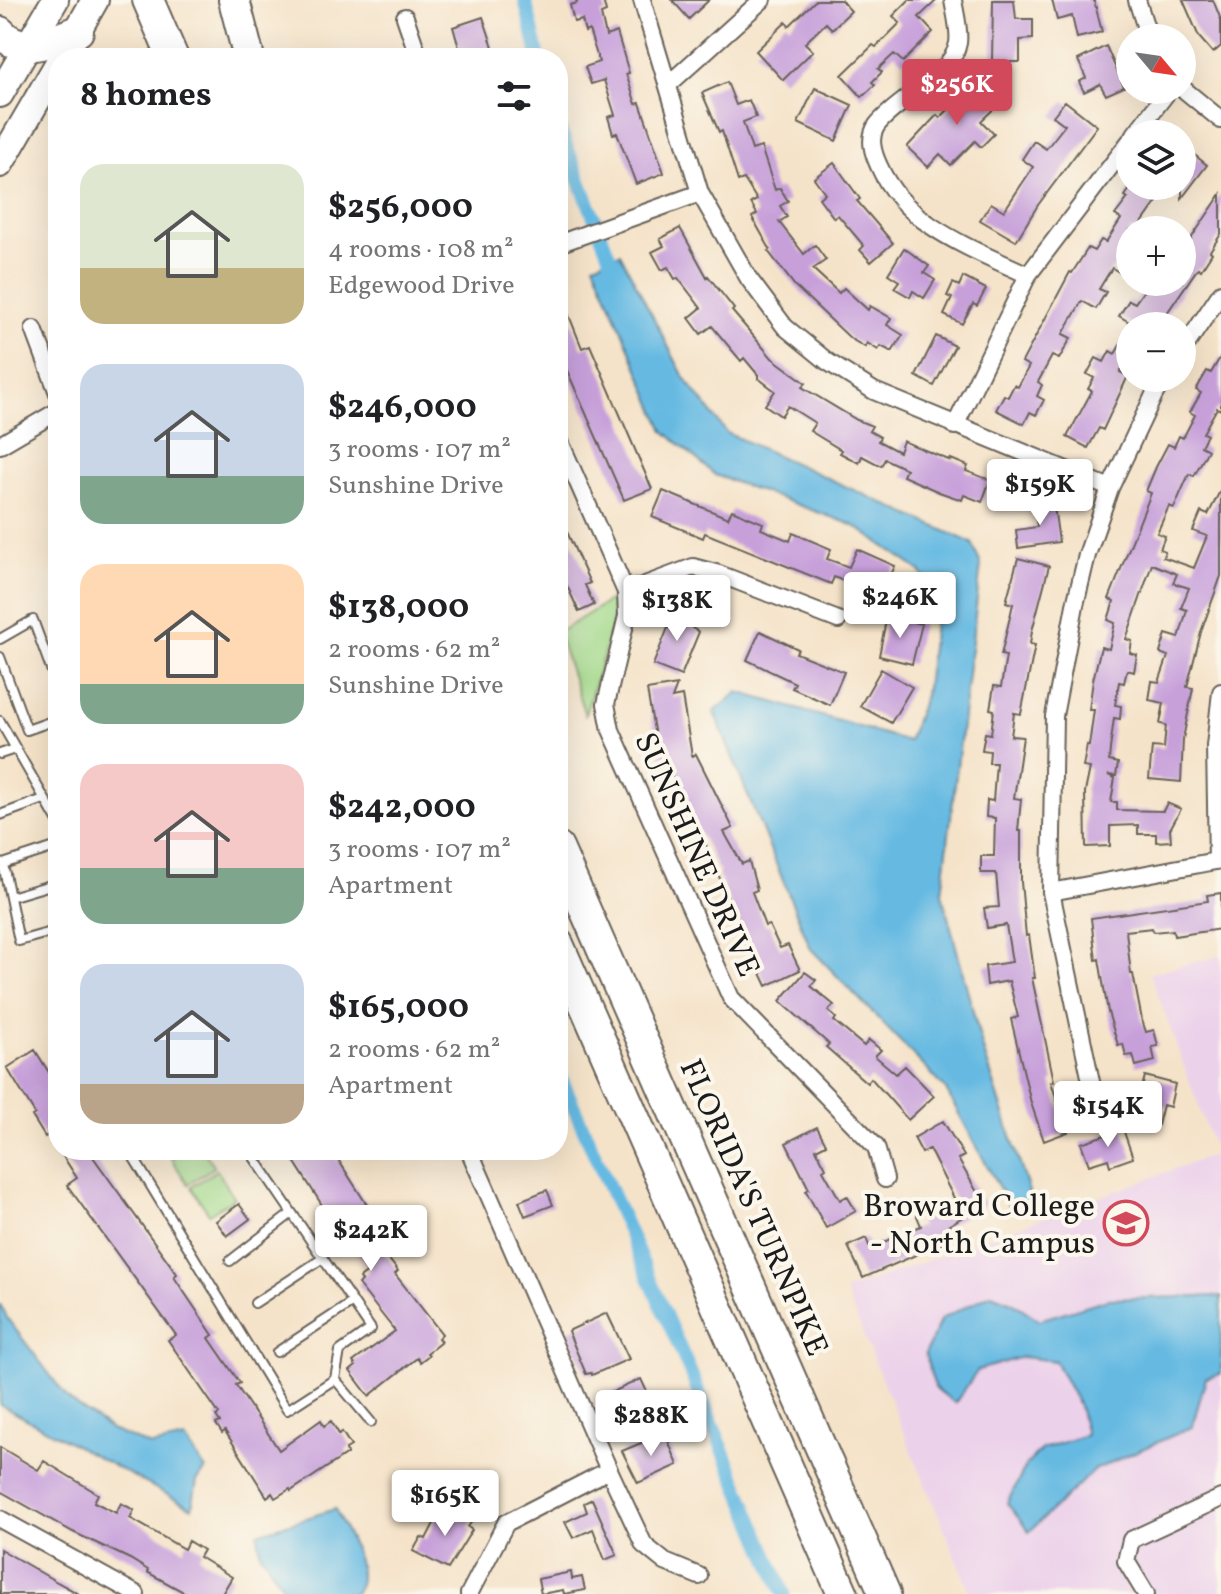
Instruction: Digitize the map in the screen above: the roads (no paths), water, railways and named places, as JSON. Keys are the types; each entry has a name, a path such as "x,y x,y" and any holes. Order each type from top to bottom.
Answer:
{"highway":[{"path":"148,0 169,48"},
{"path":"234,0 246,48"},
{"path":"0,32 4,37 28,47 87,15"},
{"name":"FLORIDA'S TURNPIKE","path":"568,873 773,1385 843,1594"},
{"name":"FLORIDA'S TURNPIKE","path":"568,965 773,1385 885,1594"}],"main road":[{"path":"0,94 55,0"},
{"path":"68,48 87,15"},
{"path":"0,164 48,81"}],"street":[{"path":"642,0 700,193 749,279 785,327 828,362 874,391 1110,488"},
{"path":"669,84 762,0"},
{"path":"953,0 958,43 950,60 876,126 871,148 883,176 909,210 950,239 1028,275"},
{"path":"1137,0 1145,24"},
{"path":"405,17 416,48"},
{"path":"1196,99 1221,120"},
{"path":"1146,120 1158,104"},
{"path":"955,426 1028,275 1116,159"},
{"path":"568,240 700,193"},
{"path":"1196,330 1221,293"},
{"path":"34,329 48,366"},
{"path":"1093,1091 1051,892 1054,716 1087,555 1110,488 1156,392"},
{"path":"0,445 48,417"},
{"name":"SUNSHINE DRIVE","path":"568,460 626,592 627,616 606,704 617,744 731,998 876,1147 885,1179"},
{"path":"626,592 693,567 838,620"},
{"path":"1051,892 1219,860 1215,746 1221,692"},
{"path":"473,1160 644,1545 665,1562 699,1576"},
{"path":"469,1594 506,1523 609,1470"},
{"path":"1146,1594 1126,1561 1131,1540 1221,1498"},
{"path":"0,1519 136,1594"}],"lane":[{"path":"0,639 33,620 48,661"},
{"path":"0,657 27,730 48,723"},
{"path":"0,721 48,806"},
{"path":"0,754 15,749"},
{"path":"0,815 44,799"},
{"path":"48,849 3,864 19,941 48,933"},
{"path":"10,897 48,886"},
{"path":"135,1160 287,1410 335,1379 340,1351 371,1329 256,1160"},
{"path":"230,1261 292,1213"},
{"path":"255,1303 323,1258"},
{"path":"277,1352 353,1302"},
{"path":"335,1379 371,1422"}],"water":[{"path":"620,253 684,377 727,433 972,543 981,565 942,893 982,1046 1031,1198 1010,1208 945,1088 811,949 714,712 738,692 908,741 925,695 937,600 920,571 853,525 715,475 664,431 594,264"},
{"path":"991,1294 1012,1302 1039,1320 1108,1299 1221,1296 1221,1374 1206,1378 1192,1427 1094,1470 1029,1532 1007,1503 1027,1464 1042,1449 1086,1435 1079,1406 1055,1361 1022,1357 978,1370 955,1403 935,1388 925,1354 941,1319"},
{"path":"0,1304 7,1318 69,1400 111,1430 151,1446 185,1439 206,1470 197,1481 192,1508 0,1405"},
{"path":"335,1509 359,1563 359,1585 354,1594 288,1594 260,1552 258,1533"}],"waterway":[{"path":"525,0 537,48"},
{"path":"568,151 616,273"},
{"path":"568,1094 784,1594"}],"place":[{"name":"Broward College - North Campus","path":"1126,1223"}]}
